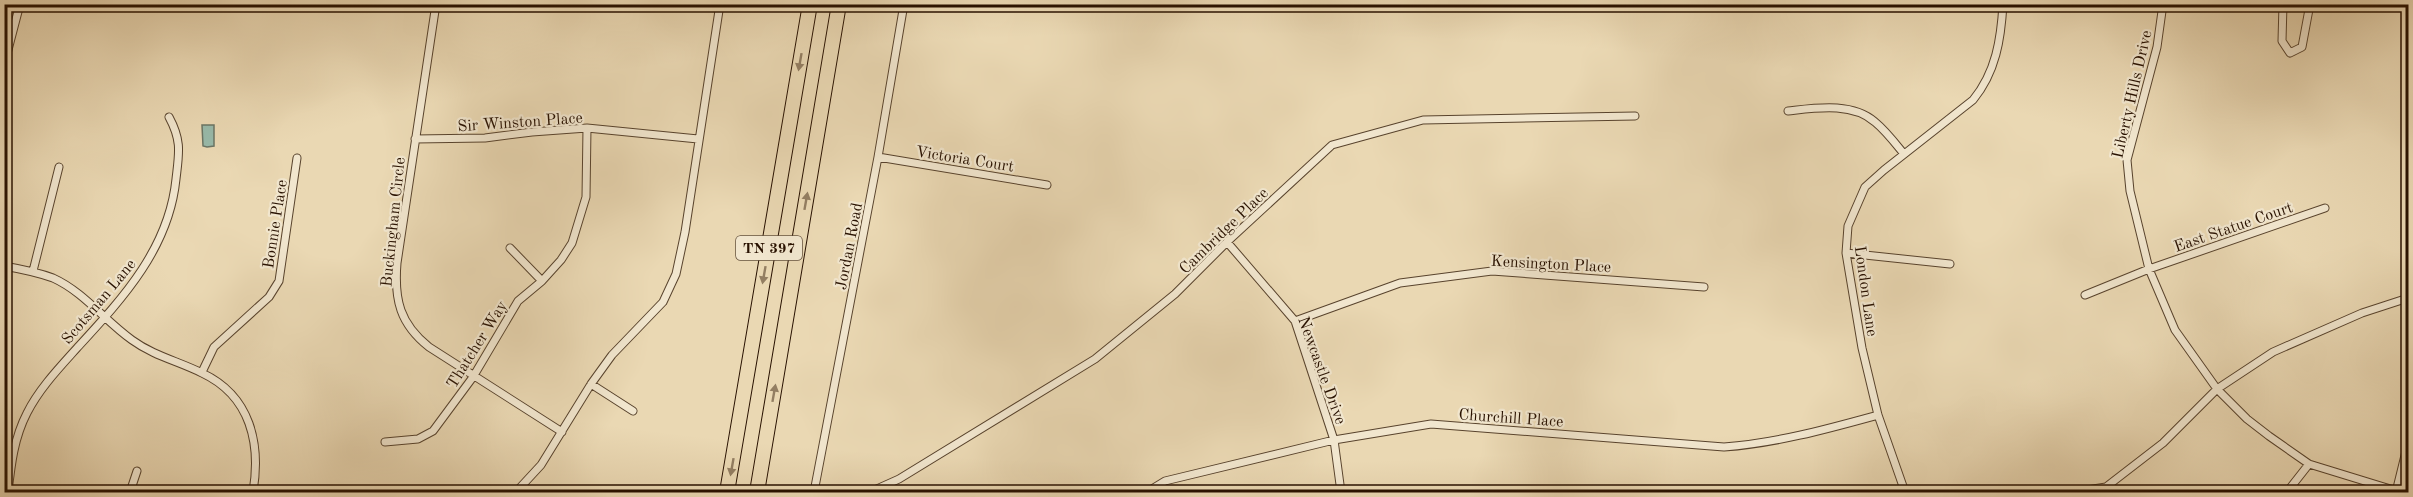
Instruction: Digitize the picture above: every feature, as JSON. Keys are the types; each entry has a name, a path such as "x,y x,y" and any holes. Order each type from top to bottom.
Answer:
{"highway":[{"name":"TN 397","path":"727,492 810,4"},
{"name":"TN 397","path":"757,492 839,4"}],"street":[{"path":"4,65 20,4"},
{"name":"Buckingham Circle","path":"436,4 396,273 398,302 403,318 414,336 473,377 562,432"},
{"path":"516,492 541,465 591,384 612,355 663,302 676,274 685,232 720,4"},
{"name":"Jordan Road","path":"814,492 878,157 904,4"},
{"name":"London Lane","path":"1905,492 1878,415 1859,337 1846,253 1848,226 1865,187 1904,153 1973,100 1982,88 1999,47 2003,4"},
{"name":"Liberty Hills Drive","path":"2163,4 2157,47 2127,160 2130,191 2149,269 2175,330 2217,389 2247,419 2309,464 2397,492"},
{"path":"2283,4 2282,41 2290,53 2302,47 2310,4"},
{"path":"2406,4 2407,70"},
{"path":"1788,111 1826,107 1852,111 1874,121 1904,153"},
{"name":"Cambridge Place","path":"870,492 899,479 1095,359 1175,294 1227,242 1332,145 1423,120 1635,116"},
{"name":"Scotsman Lane","path":"8,492 15,442 27,413 44,386 145,268 159,242 176,186 178,134 169,117"},
{"name":"Sir Winston Place","path":"415,139 485,138 587,128 698,139"},
{"name":"Thatcher Way","path":"385,442 418,439 433,431 473,377 518,300 542,281 561,261 572,243 586,197 587,128"},
{"name":"Victoria Court","path":"878,157 1047,185"},
{"name":"Bonnie Place","path":"202,372 214,347 269,297 279,281 297,158"},
{"path":"33,272 59,167"},
{"name":"East Statue Court","path":"2085,295 2149,269 2325,208"},
{"name":"Newcastle Drive","path":"1227,242 1295,321 1334,440 1341,492"},
{"path":"510,248 542,281"},
{"path":"1846,253 1950,264"},
{"path":"4,266 55,279 78,293 131,340 155,354 202,372 220,384 235,399 255,439 257,460 253,492"},
{"name":"Kensington Place","path":"1295,321 1400,284 1492,271 1704,286"},
{"path":"2074,492 2106,487 2163,443 2217,389 2273,352 2362,312 2409,298"},
{"path":"591,384 633,411"},
{"name":"Churchill Place","path":"1147,492 1165,481 1334,440 1431,424 1724,447 1757,445 1793,438 1878,415"},
{"path":"2397,492 2409,443"},
{"path":"2287,492 2309,464"},
{"path":"130,492 137,471"}],"shaded area":[{"path":"202,125 214,125 214,146 203,146"}]}
